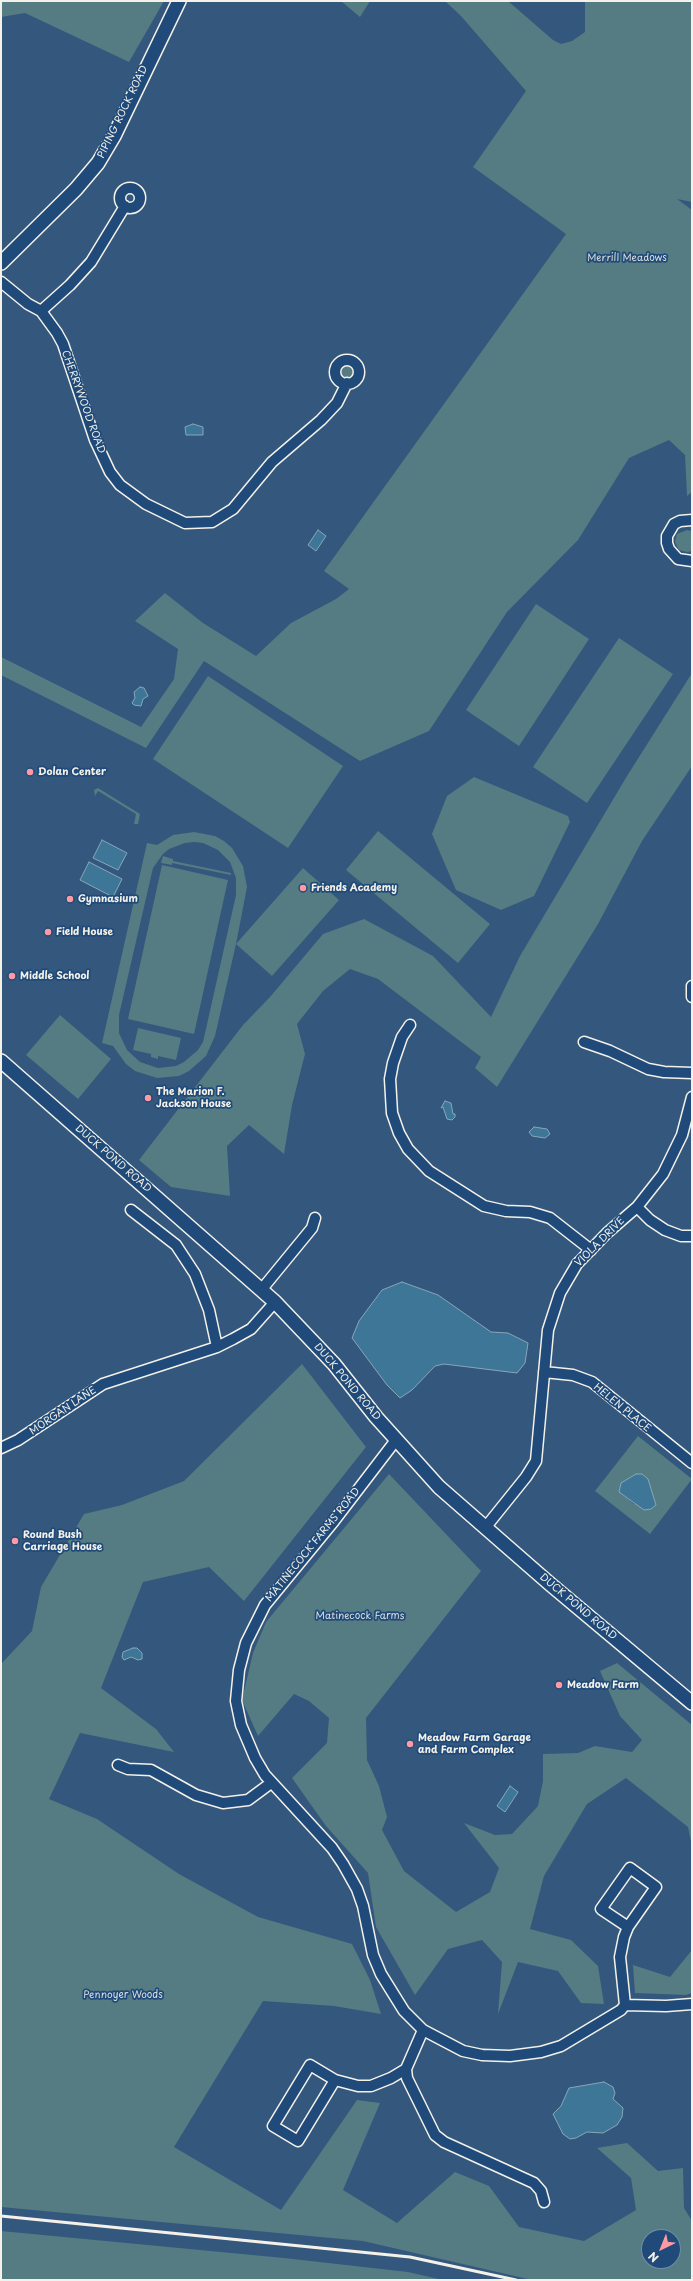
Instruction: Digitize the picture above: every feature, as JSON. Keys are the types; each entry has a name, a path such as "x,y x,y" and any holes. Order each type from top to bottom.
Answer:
{"street":[{"name":"PIPING ROCK ROAD","path":"1,263 76,189 98,163 114,136 160,37 179,1"},
{"path":"41,311 70,285 91,262 125,206"},
{"name":"CHERRYWOOD ROAD","path":"1,282 28,304 41,311 63,344 95,440 110,472 120,485 131,495 184,523 212,522 233,509 272,462 321,420 337,403 347,383"},
{"path":"692,520 680,521 674,524 667,536 668,549 678,559 692,561"},
{"path":"692,986 692,996"},
{"path":"410,1025 402,1038 393,1063 390,1079 392,1113 399,1133 408,1149 429,1171 484,1206 506,1211 530,1212 550,1218 591,1250"},
{"path":"584,1042 610,1051 648,1069 664,1072 692,1073"},
{"name":"DUCK POND ROAD","path":"1,1061 262,1289 334,1364 396,1440 439,1487 485,1528 692,1703"},
{"name":"VIOLA DRIVE","path":"485,1528 526,1477 536,1461 548,1330 554,1306 572,1271 607,1233 637,1207 663,1174 676,1150 692,1097"},
{"path":"637,1207 650,1220 665,1230 681,1236 692,1236"},
{"path":"131,1210 176,1245 195,1274 209,1310 217,1347"},
{"path":"262,1289 312,1228 315,1218"},
{"name":"MORGAN LANE","path":"1,1448 18,1440 103,1384 217,1347 251,1329 275,1302"},
{"name":"HELEN PLACE","path":"544,1372 573,1375 592,1382 692,1463"},
{"name":"MATINECOCK FARMS ROAD","path":"396,1440 334,1521 282,1582 265,1605 246,1643 238,1670 236,1701 238,1714 254,1758 271,1783 332,1848 343,1864 357,1889 363,1906 373,1955 381,1974 404,2011 423,2030 463,2051 482,2055 510,2056 541,2052 561,2046 621,2010 625,2005"},
{"path":"118,1765 128,1769 151,1770 196,1795 224,1803 248,1800 271,1783"},
{"path":"628,1927 601,1909 630,1868 656,1887 628,1927 620,1957 625,2005 666,2006 692,2004"},
{"path":"423,2030 406,2069 406,2078 435,2135 444,2142 534,2183 541,2191 544,2202"},
{"path":"335,2080 298,2141 273,2126 310,2065 335,2080 358,2086 371,2086 391,2078 406,2069"}],"green space":[{"path":"1,1 164,1 129,62 25,13 1,17"},
{"path":"341,1 370,1 360,17"},
{"name":"Merrill Meadows","path":"445,1 508,1 553,40 561,44 572,41 585,32 585,1 692,1 692,202 677,199 692,210 692,492 687,496 685,455 669,440 629,458 578,540 507,612 429,731 360,761 204,661 146,748 1,675 1,657 141,727 174,679 178,649 135,621 165,593 203,623 256,656 291,623 336,599 349,589 324,571 566,234 473,167 526,91 461,16"},
{"path":"347,364 353,366 355,372 353,378 347,380 341,378 339,372 341,366"},
{"path":"687,530 692,531 692,551 687,552 679,550 675,542 677,534"},
{"path":"536,604 589,639 519,746 466,710"},
{"path":"619,638 673,674 587,803 533,767"},
{"path":"692,673 692,766 642,841 598,924 497,1087 475,1068 481,1057 378,979 350,969 323,991 297,1024 305,1054 292,1105 284,1154 249,1125 227,1146 230,1196 171,1187 139,1160 243,1025 270,997 323,934 364,919 433,956 491,1017 520,956 627,776"},
{"path":"208,676 343,766 288,848 153,759"},
{"path":"474,777 568,816 570,822 534,896 501,910 456,890 432,834 447,796"},
{"path":"98,788 140,814 138,824 134,824 136,814 98,791 95,796 94,790"},
{"path":"378,831 490,924 458,963 346,870"},
{"path":"194,832 215,836 224,841 232,848 243,866 247,887 236,944 215,1036 206,1056 189,1071 179,1076 157,1078 135,1071 126,1064 113,1046 102,1043 147,843 157,845 173,835","holes":["185,843 203,843 218,850 230,862 236,878 236,895 203,1042 198,1050 184,1062 176,1066 158,1068 140,1062 127,1050 119,1033 119,1015 153,868 163,854 169,849"]},
{"path":"163,856 173,859 173,861 231,873 231,875 172,863 172,865 161,863"},
{"path":"162,865 228,880 194,1034 128,1019"},
{"path":"303,868 339,900 272,976 236,944"},
{"path":"60,1015 111,1059 78,1099 26,1055"},
{"path":"138,1028 181,1038 176,1060 158,1056 158,1059 151,1057 151,1054 133,1050"},
{"name":"Pennoyer Woods","path":"302,1364 366,1447 244,1601 209,1567 143,1582 101,1688 156,1729 174,1752 80,1733 49,1799 97,1819 179,1874 258,1917 352,1944 370,1980 381,2014 334,2006 263,2001 174,2147 281,2210 357,2100 380,2103 343,2190 397,2223 455,2172 489,2186 519,2227 584,2241 636,2210 631,2178 597,2148 627,2143 658,2171 683,2168 684,2208 692,2221 692,2280 532,2280 363,2241 1,2207 1,1664 32,1631 41,1587 84,1514 122,1505 184,1481"},
{"path":"638,1436 692,1479 650,1534 595,1491","holes":["636,1474 648,1479 650,1486 634,1504 622,1494 631,1477"]},
{"name":"Matinecock Farms","path":"389,1474 481,1571 366,1718 367,1760 379,1786 387,1817 382,1830 404,1871 456,1912 490,1892 499,1868 464,1823 495,1835 512,1834 538,1806 543,1781 543,1754 578,1753 595,1746 632,1752 642,1740 620,1716 600,1671 617,1663 692,1725 692,1847 688,1827 626,1778 587,1804 544,1876 530,1929 571,1940 598,1966 604,2004 581,2003 558,1971 518,1962 498,2014 502,1962 482,1940 448,1949 415,1995 376,1927 368,1873 326,1826 292,1778 327,1743 329,1718 309,1701 294,1694 258,1736 242,1700 253,1653 266,1622"},
{"path":"692,1950 692,1993 686,1995 635,1993 633,1965 670,1977"},
{"path":"1,2231 284,2258 408,2272 443,2280 1,2280"}],"water":[{"path":"193,424 203,427 203,435 186,435 185,427"},
{"path":"318,530 326,536 316,551 308,545"},
{"path":"140,687 144,688 148,696 143,699 141,706 134,705 132,703 135,698 134,692"},
{"path":"102,840 127,853 118,870 93,858"},
{"path":"89,862 122,879 113,897 80,880"},
{"path":"445,1101 451,1103 453,1114 455,1114 455,1117 452,1120 447,1119 443,1107 441,1108"},
{"path":"534,1127 547,1129 550,1134 545,1138 532,1136 529,1132"},
{"path":"402,1282 438,1295 491,1332 508,1333 528,1343 525,1363 517,1373 444,1364 435,1366 412,1390 400,1398 387,1385 352,1338 359,1321 382,1290"},
{"path":"636,1474 642,1474 648,1479 656,1505 651,1509 644,1510 619,1492 621,1483"},
{"path":"137,1648 142,1653 142,1659 138,1660 131,1657 124,1660 122,1657 123,1652"},
{"path":"510,1786 518,1792 505,1812 497,1806"},
{"path":"604,2082 613,2087 615,2093 613,2099 623,2108 622,2117 617,2125 603,2133 587,2132 576,2138 570,2139 563,2134 553,2114 561,2106 569,2088"}],"railway":[{"path":"1,2216 410,2257 516,2280"}],"place":[{"name":"Dolan Center","path":"30,772"},
{"name":"Friends Academy","path":"303,888"},
{"name":"Gymnasium","path":"70,899"},
{"name":"Field House","path":"48,932"},
{"name":"Middle School","path":"12,976"},
{"name":"The Marion F. Jackson House","path":"148,1098"},
{"name":"Round Bush Carriage House","path":"15,1541"},
{"name":"Meadow Farm","path":"559,1685"},
{"name":"Meadow Farm Garage and Farm Complex","path":"410,1744"}]}
